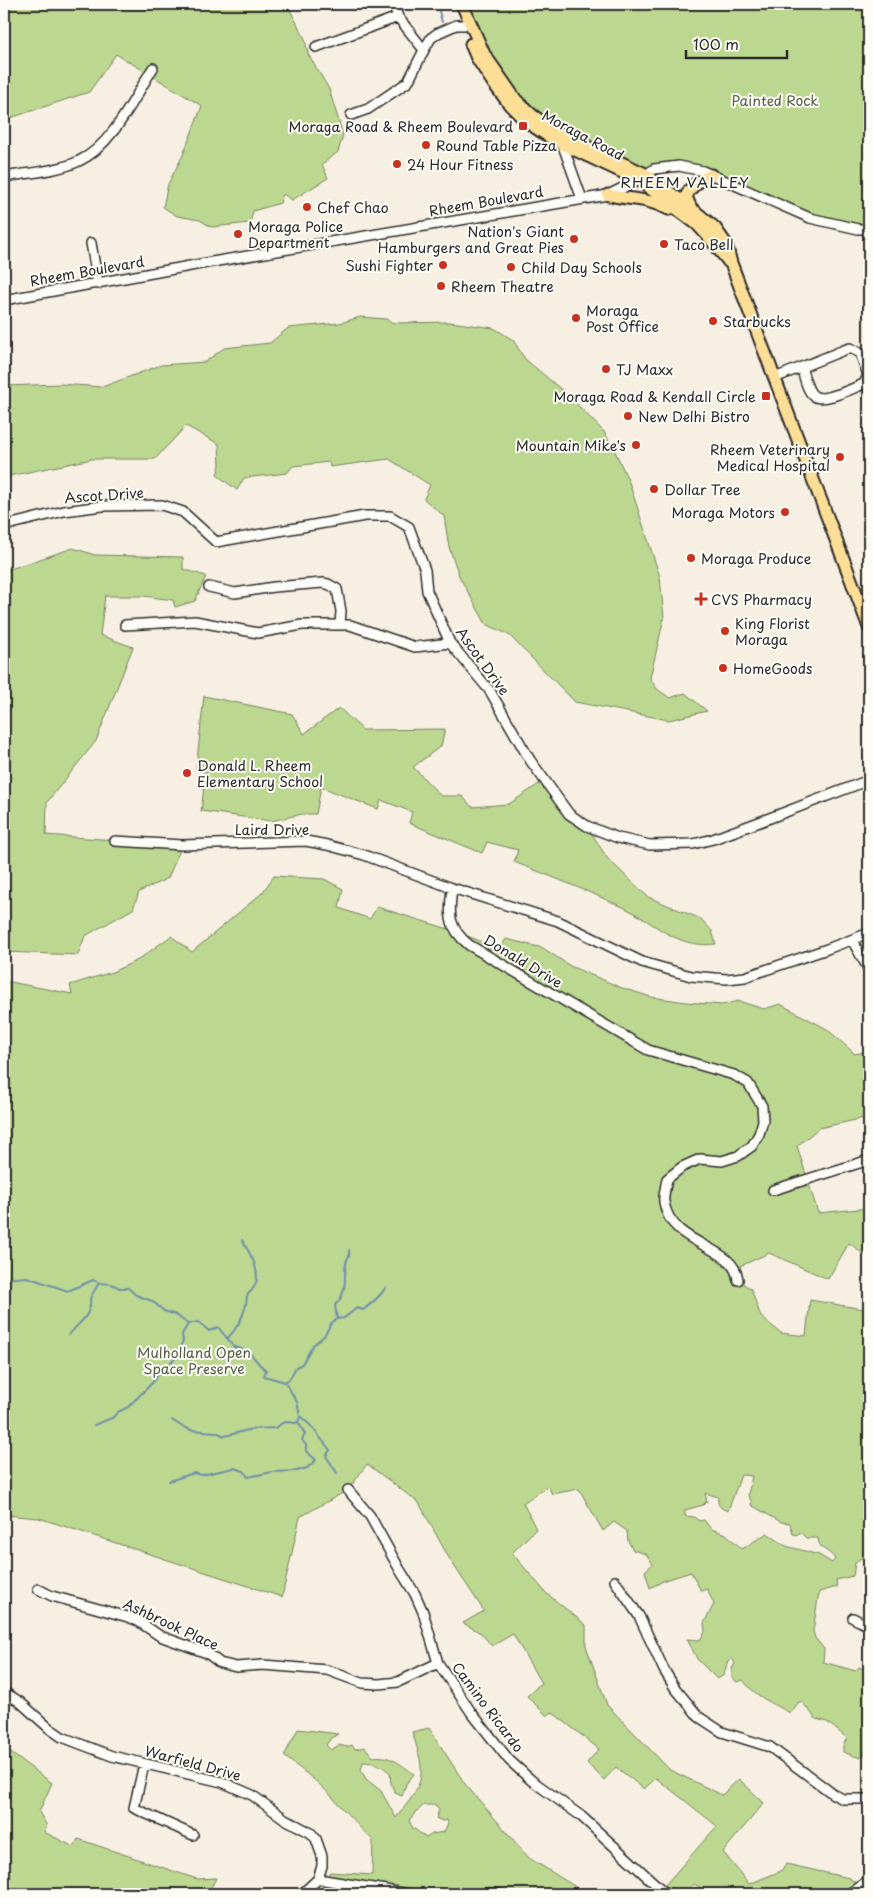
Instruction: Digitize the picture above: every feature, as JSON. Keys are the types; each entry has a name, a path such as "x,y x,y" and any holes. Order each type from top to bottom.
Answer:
{"main road":[{"name":"Moraga Road","path":"458,4 477,58 510,105 527,122 562,143 642,177"},
{"name":"Moraga Road","path":"462,4 484,54 516,100 532,115 558,133 642,177 687,211 715,228 726,244 731,263 869,628"},
{"path":"608,195 652,201 687,211 686,197 689,189 695,183 711,175"}],"street":[{"path":"393,4 398,17 424,50"},
{"path":"316,47 398,17"},
{"path":"351,115 368,109 408,82 424,50 438,33 456,25 464,25"},
{"path":"4,177 67,166 79,162 94,153 109,138 153,68"},
{"path":"562,143 582,199"},
{"name":"Rheem Boulevard","path":"4,300 222,260 608,195 654,169 679,166 711,175 810,218 858,229 869,229"},
{"path":"91,243 98,284"},
{"path":"774,378 801,367 850,348 860,354 868,375 864,384 824,399 815,397 811,393 801,367"},
{"name":"Ascot Drive","path":"4,526 64,510 102,506 162,505 183,512 216,542 365,516 390,516 409,527 426,570 427,591 450,643 490,691 530,760 570,814 587,826 618,838 650,845 693,844 714,839 762,822 869,780"},
{"path":"208,587 235,592 274,587 328,584 337,589 341,611 340,625"},
{"path":"125,625 195,622 258,633 302,625 350,625 415,647 450,643"},
{"name":"Laird Drive","path":"115,841 182,845 306,841 364,855 452,888"},
{"path":"452,888 558,921 642,962 691,976 727,979 745,977 869,933"},
{"name":"Donald Drive","path":"452,888 449,910 451,922 455,931 468,945 648,1050 734,1075 748,1082 762,1106 763,1121 759,1134 752,1146 738,1156 722,1161 700,1159 682,1166 667,1179 664,1201 671,1221 686,1236 729,1260 738,1280"},
{"path":"852,940 869,970"},
{"path":"773,1190 869,1160"},
{"name":"Camino Ricardo","path":"348,1490 370,1516 415,1594 424,1612 438,1663 471,1712 509,1760 531,1780 581,1816 666,1894"},
{"path":"615,1581 639,1616 664,1670 675,1688 698,1717 722,1732 770,1747 833,1794 843,1799 869,1799"},
{"name":"Ashbrook Place","path":"38,1589 52,1596 138,1621 160,1636 207,1653 220,1663 236,1668 264,1665 327,1670 362,1683 379,1684 398,1682 438,1663"},
{"path":"853,1618 869,1626"},
{"name":"Warfield Drive","path":"4,1692 20,1702 62,1737 112,1756 222,1782 252,1795 285,1819 311,1833 322,1856 322,1866 318,1879"},
{"path":"144,1764 134,1808 193,1835"},
{"path":"302,1894 318,1879 410,1894"},
{"path":"849,1894 869,1880"},
{"path":"480,1894 500,1894"}],"green space":[{"path":"4,4 287,4 305,39 308,54 329,89 343,135 338,152 322,164 328,178 292,200 283,194 280,203 253,211 250,223 211,227 200,220 177,216 163,207 168,184 183,155 202,106 116,54 89,92 4,120"},
{"name":"Painted Rock","path":"462,4 869,4 869,229 810,218 689,168 645,174 558,133 514,98"},
{"path":"360,317 386,319 394,323 450,322 494,328 513,340 525,359 570,397 604,432 629,482 660,577 664,618 650,678 657,689 670,698 685,693 707,711 669,720 575,702 509,635 486,624 460,578 449,547 444,516 424,499 430,485 389,459 330,467 329,462 293,466 287,473 244,478 237,490 217,475 220,465 219,444 186,426 155,459 92,459 4,477 4,386 61,384 102,387 161,365 205,362 224,348 270,343 288,328 340,323"},
{"name":"Mulholland Open Space Preserve","path":"73,548 95,555 183,557 183,569 206,576 195,601 175,607 173,600 144,596 105,596 100,635 133,647 96,741 47,802 46,835 182,845 168,878 139,892 133,909 85,936 78,955 5,952 5,981 72,994 70,985 112,972 138,960 171,936 192,952 262,893 274,876 324,879 343,889 339,908 370,919 377,907 455,931 500,949 506,939 543,948 570,966 622,988 651,997 722,1005 738,1001 764,1009 780,1004 827,1029 855,1054 869,1051 869,1117 819,1128 797,1146 818,1213 869,1208 869,1258 849,1243 828,1279 769,1253 734,1269 738,1280 751,1289 761,1317 781,1333 806,1336 810,1300 869,1310 869,1563 861,1558 855,1563 853,1576 836,1580 837,1587 819,1592 813,1631 815,1638 824,1649 823,1662 856,1671 859,1667 869,1671 869,1750 860,1758 843,1752 843,1745 847,1738 827,1722 816,1719 802,1702 799,1702 790,1713 759,1695 743,1680 737,1682 732,1678 732,1669 735,1663 732,1658 727,1663 724,1675 717,1679 697,1659 687,1639 700,1640 705,1632 704,1623 714,1604 707,1589 701,1591 691,1572 665,1580 650,1588 645,1571 653,1564 646,1554 633,1550 628,1541 627,1531 614,1522 603,1531 579,1489 552,1494 548,1486 523,1503 536,1529 512,1553 546,1593 586,1625 586,1646 607,1705 670,1770 722,1795 739,1779 764,1803 723,1852 749,1884 781,1871 786,1864 849,1878 861,1886 849,1894 804,1894 797,1890 775,1889 722,1895 712,1894 694,1884 687,1891 689,1894 676,1894 665,1885 717,1826 656,1778 644,1789 616,1767 604,1780 587,1763 599,1749 552,1712 547,1716 527,1696 541,1683 513,1634 492,1646 481,1633 463,1623 484,1611 449,1558 419,1503 367,1464 348,1490 300,1517 282,1597 39,1518 4,1515 4,663 8,657 4,642 4,575 7,570","holes":["741,1475 752,1476 748,1495 752,1502 751,1505 781,1522 790,1523 793,1534 798,1535 800,1532 806,1538 818,1538 822,1548 835,1559 832,1563 819,1555 786,1546 767,1533 742,1549 726,1534 711,1529 704,1520 699,1521 694,1517 685,1516 685,1510 703,1505 707,1501 705,1493 718,1497 720,1506 728,1511"]},
{"path":"204,696 292,714 304,734 339,708 363,730 445,729 441,746 413,767 441,796 462,796 472,807 509,804 545,780 569,814 587,826 607,858 648,897 701,919 712,931 716,944 702,945 678,939 623,907 514,862 518,850 487,842 482,853 409,823 412,812 381,800 378,809 321,787 316,814 302,814 271,821 201,811 206,772 196,770"},
{"path":"429,1728 465,1784 529,1858 587,1894 374,1894 374,1891 324,1880 330,1872 372,1875 373,1840 327,1791 284,1756 298,1729 338,1734 331,1738 326,1745 331,1750 339,1745 347,1747 352,1745 355,1749 365,1747 373,1757 379,1756 390,1759 414,1774 406,1784 402,1796 395,1793 390,1773 381,1766 363,1762 361,1770 366,1779 381,1791 396,1818 413,1796 421,1778 420,1759 412,1732","holes":["424,1805 436,1805 439,1810 436,1818 442,1821 447,1820 448,1823 444,1832 432,1834 426,1838 412,1827 409,1820"]},
{"path":"4,1748 52,1783 39,1812 47,1826 44,1832 74,1847 78,1839 197,1879 216,1878 208,1894 139,1891 139,1894 4,1894"}],"waterway":[{"path":"437,4 442,22"},
{"path":"228,1338 240,1320 246,1306 247,1296 253,1288 257,1275 254,1263 242,1240"},
{"path":"286,1381 289,1380 296,1367 302,1364 313,1345 324,1336 332,1322 337,1319 335,1305 340,1299 345,1286 345,1266 349,1250"},
{"path":"4,1279 27,1277 68,1291 93,1280 112,1284 119,1288 128,1288 136,1295 152,1301 164,1311 176,1315 188,1324 198,1322 209,1331 218,1327 234,1347 247,1351 266,1370 264,1376 285,1382 297,1402 300,1416 311,1426 330,1450 326,1456 337,1473"},
{"path":"69,1335 87,1314 90,1298 99,1283"},
{"path":"337,1319 344,1318 357,1308 363,1310 386,1287"},
{"path":"94,1425 112,1418 118,1412 128,1407 153,1382 159,1373 173,1360 183,1341 182,1334 188,1324"},
{"path":"172,1420 191,1430 216,1432 225,1436 252,1429 276,1428 282,1423 298,1422 300,1417"},
{"path":"169,1481 194,1473 201,1475 234,1468 244,1471 248,1477 307,1468 316,1460 306,1451 306,1445 302,1440 305,1434 298,1422"}],"place":[{"name":"Moraga Road & Rheem Boulevard","path":"523,126"},
{"name":"Round Table Pizza","path":"426,145"},
{"name":"24 Hour Fitness","path":"397,164"},
{"name":"Chef Chao","path":"307,207"},
{"name":"Moraga Police Department","path":"238,234"},
{"name":"Nation's Giant Hamburgers and Great Pies","path":"574,239"},
{"name":"Taco Bell","path":"664,244"},
{"name":"Sushi Fighter","path":"443,265"},
{"name":"Child Day Schools","path":"511,267"},
{"name":"Rheem Theatre","path":"441,286"},
{"name":"Moraga Post Office","path":"576,318"},
{"name":"Starbucks","path":"713,321"},
{"name":"TJ Maxx","path":"606,369"},
{"name":"Moraga Road & Kendall Circle","path":"766,396"},
{"name":"New Delhi Bistro","path":"628,416"},
{"name":"Mountain Mike's","path":"636,445"},
{"name":"Rheem Veterinary Medical Hospital","path":"840,457"},
{"name":"Dollar Tree","path":"654,489"},
{"name":"Moraga Motors","path":"785,512"},
{"name":"Moraga Produce","path":"691,558"},
{"name":"CVS Pharmacy","path":"701,599"},
{"name":"King Florist Moraga","path":"725,631"},
{"name":"HomeGoods","path":"723,668"},
{"name":"Donald L. Rheem Elementary School","path":"187,773"}],"district":[{"name":"RHEEM VALLEY","path":"685,181"}]}
